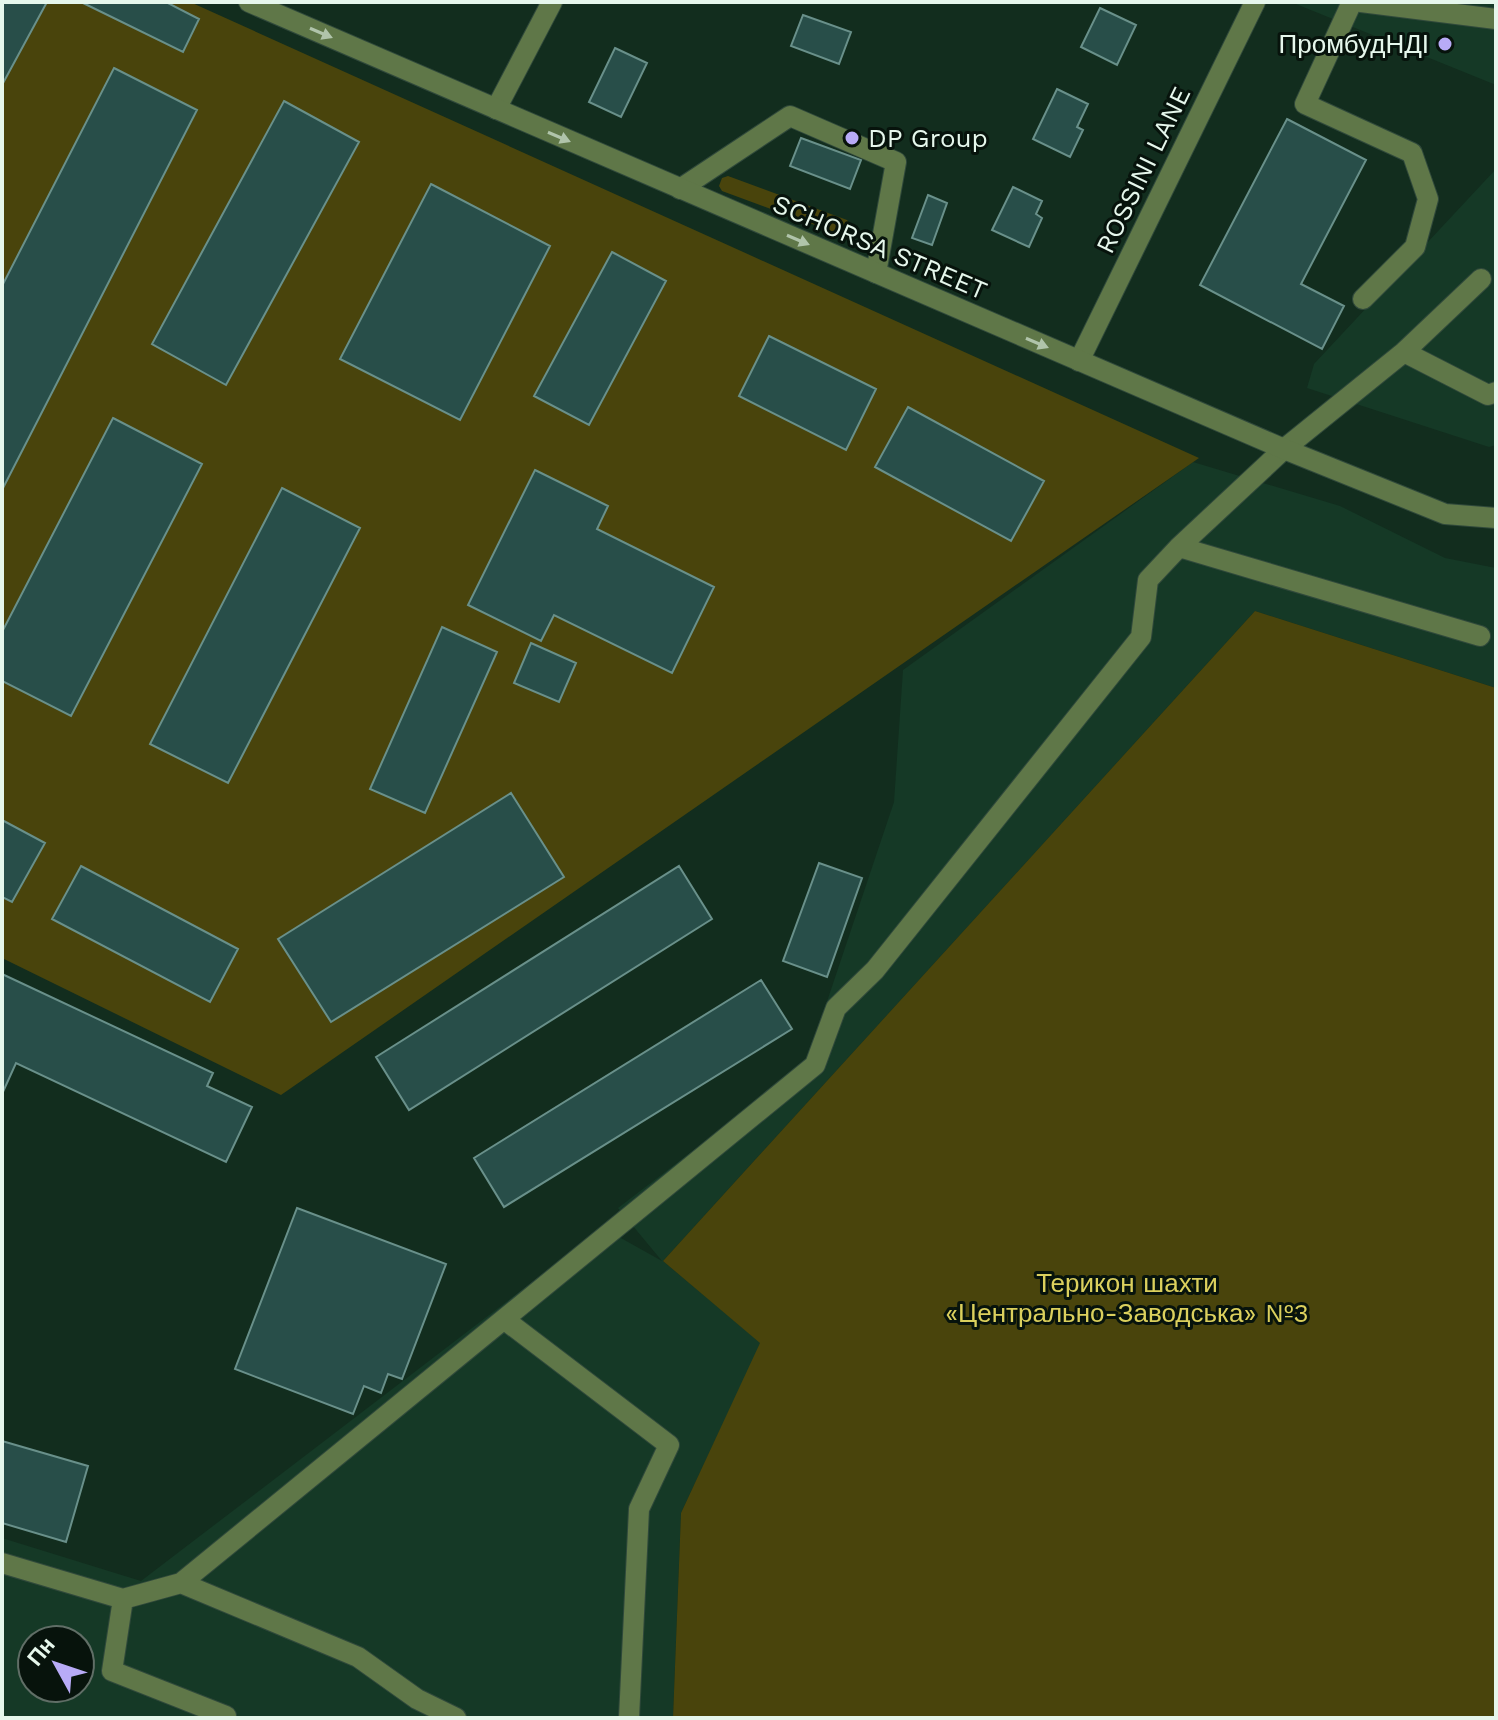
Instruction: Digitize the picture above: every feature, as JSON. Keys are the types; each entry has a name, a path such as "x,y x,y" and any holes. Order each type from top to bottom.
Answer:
{"street":[{"name":"SCHORSA STREET","path":"249,2 1284,449 1445,514 1496,518"},
{"path":"496,109 552,2"},
{"name":"ROSSINI LANE","path":"1079,361 1255,2"},
{"path":"1352,2 1305,104 1412,153 1428,199 1415,247 1363,299"},
{"path":"1361,2 1496,19"},
{"path":"680,189 790,116 896,162 876,273"},
{"path":"2,1563 123,1599 181,1583 815,1065 836,1008 875,970 1141,637 1148,580 1284,449 1404,352 1481,279"},
{"path":"1404,352 1488,395 1496,392"},
{"path":"1179,547 1480,636"},
{"path":"505,1320 669,1445 639,1509 629,1718"},
{"path":"181,1583 358,1657 417,1699 456,1718"},
{"path":"123,1599 112,1671 226,1716"}],"shaded area":[{"name":"ПромбудНДІ","path":"1291,2 1496,2 1496,85"},
{"path":"1496,169 1496,445 1489,447 1307,388 1314,364"},
{"path":"1193,462 1340,506 1445,558 1496,568 1496,688 1255,611 663,1261 761,1343 681,1513 673,1718 2,1718 2,1538 141,1581 603,1228 662,1261 618,1208 806,1064 894,802 903,670"}],"green space":[{"path":"2,2 190,2 1199,458 281,1095 2,958"},
{"path":"728,176 847,220 851,226 849,233 842,235 722,191 719,186 722,178"},
{"name":"Терикон шахти «Центрально-Заводська» №3","path":"1255,611 1496,688 1496,1718 673,1718 681,1513 760,1343 663,1261"}],"building":[{"path":"2,2 47,2 2,85"},
{"path":"81,2 166,2 199,19 183,52"},
{"path":"1100,8 1136,25 1117,65 1081,47"},
{"path":"803,15 851,32 839,64 791,46"},
{"path":"615,48 647,63 621,117 589,102"},
{"path":"114,68 197,110 2,490 2,286"},
{"path":"1057,89 1088,104 1077,127 1083,130 1070,157 1033,139"},
{"path":"284,101 359,142 226,385 152,344"},
{"path":"1287,119 1366,160 1301,284 1344,306 1322,349 1200,285"},
{"path":"801,138 861,160 850,189 790,166"},
{"path":"431,184 550,246 460,420 340,359"},
{"path":"1013,187 1042,201 1036,214 1042,218 1029,247 992,230"},
{"path":"928,195 947,203 932,245 912,238"},
{"path":"612,252 666,281 589,425 534,396"},
{"path":"769,336 876,389 846,450 739,396"},
{"path":"908,407 1044,481 1011,541 875,467"},
{"path":"113,418 202,464 71,716 2,681 2,632"},
{"path":"535,470 608,506 597,529 714,587 672,673 554,615 541,641 468,605"},
{"path":"282,488 360,528 228,783 150,744"},
{"path":"442,627 497,652 425,813 370,789"},
{"path":"531,643 576,663 559,702 514,683"},
{"path":"511,793 564,877 331,1022 278,939"},
{"path":"2,820 45,843 12,902 2,897"},
{"path":"819,863 862,878 827,977 783,961"},
{"path":"81,866 238,949 210,1002 52,919"},
{"path":"679,866 712,919 409,1110 376,1057"},
{"path":"2,974 213,1073 207,1086 252,1107 226,1162 16,1063 2,1094"},
{"path":"761,980 792,1029 504,1207 474,1158"},
{"path":"297,1208 446,1264 402,1379 388,1374 381,1393 364,1386 353,1414 235,1369"},
{"path":"2,1441 88,1466 66,1542 2,1523"}],"place":[{"name":"ПромбудНДІ","path":"1445,44"},
{"name":"DP Group","path":"852,138"}]}
